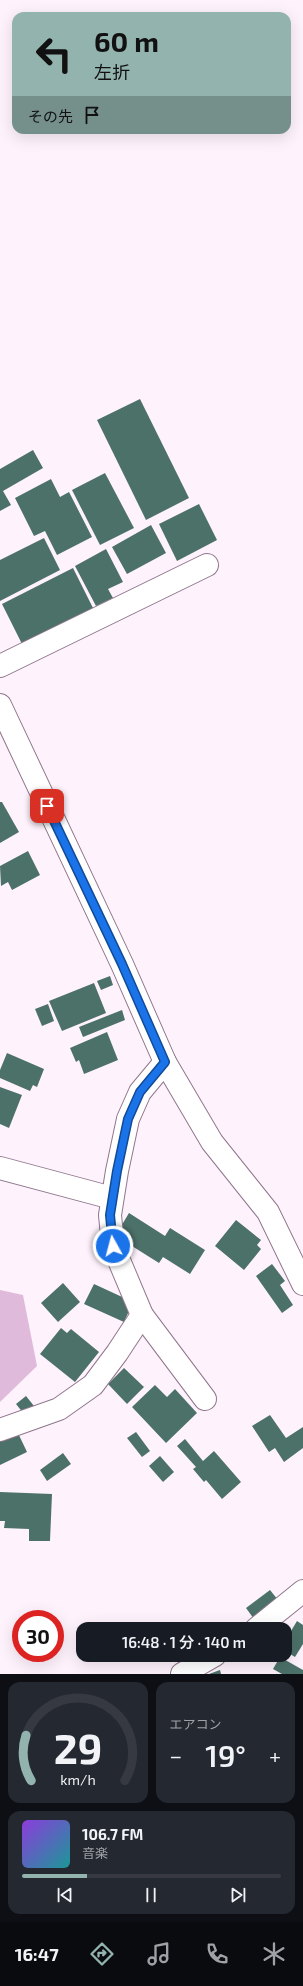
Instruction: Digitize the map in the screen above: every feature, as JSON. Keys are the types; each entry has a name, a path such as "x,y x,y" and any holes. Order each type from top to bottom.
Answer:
{"street":[{"path":"0,666 207,565"},
{"path":"0,705 122,964 165,1062 212,1142 268,1212 303,1284"},
{"path":"165,1062 140,1092 128,1119 112,1198 110,1215 113,1246 142,1315 205,1399"},
{"path":"0,1168 112,1198"},
{"path":"0,1430 59,1409 93,1384 117,1353 142,1315"},
{"path":"265,1622 303,1591"},
{"path":"182,1674 203,1662"}],"shaded area":[{"path":"0,1290 23,1295 37,1366 0,1402"}],"building":[{"path":"140,399 189,498 146,520 97,420"},
{"path":"33,450 43,468 3,491 11,505 0,511 0,469"},
{"path":"105,473 134,528 100,545 72,490"},
{"path":"51,479 60,497 69,492 92,537 57,555 45,531 34,536 15,498"},
{"path":"199,504 217,540 177,561 159,524"},
{"path":"151,525 166,553 127,574 112,547"},
{"path":"44,538 60,570 0,601 0,560"},
{"path":"106,549 123,582 108,589 113,598 96,606 75,566"},
{"path":"73,568 94,610 23,646 2,604"},
{"path":"0,802 2,802 19,832 0,843"},
{"path":"28,851 40,875 12,890 8,882 1,886 0,866"},
{"path":"110,976 113,985 101,990 97,981"},
{"path":"94,983 106,1013 62,1031 49,1001"},
{"path":"48,1004 54,1021 42,1026 35,1009"},
{"path":"122,1010 125,1020 83,1037 79,1027"},
{"path":"107,1032 118,1060 84,1074 79,1060 76,1062 70,1048"},
{"path":"7,1053 44,1069 37,1087 33,1085 30,1091 0,1078 0,1070"},
{"path":"0,1087 22,1095 9,1128 0,1124"},
{"path":"129,1213 165,1236 170,1228 205,1250 190,1274 163,1257 159,1263 124,1241 129,1233 120,1228"},
{"path":"236,1220 261,1240 257,1245 261,1249 244,1270 215,1246"},
{"path":"272,1264 285,1281 280,1285 293,1305 282,1313 256,1276"},
{"path":"63,1283 80,1302 58,1322 41,1303"},
{"path":"94,1284 133,1302 124,1322 84,1304"},
{"path":"61,1328 67,1333 71,1329 99,1352 75,1382 40,1354"},
{"path":"124,1368 144,1387 127,1404 108,1384"},
{"path":"155,1385 167,1397 175,1389 197,1413 166,1443 132,1407"},
{"path":"26,1396 34,1406 24,1414 16,1404"},
{"path":"270,1415 286,1438 303,1427 303,1448 284,1462 275,1448 269,1452 252,1426"},
{"path":"17,1431 27,1452 0,1465 0,1439"},
{"path":"136,1432 150,1451 142,1457 127,1438"},
{"path":"185,1439 203,1461 214,1451 241,1482 222,1499 206,1480 204,1482 193,1469 196,1467 177,1446"},
{"path":"63,1453 71,1464 47,1481 40,1470"},
{"path":"160,1456 174,1472 163,1482 149,1466"},
{"path":"0,1492 52,1494 50,1541 29,1541 29,1529 4,1528 5,1521 0,1521"},
{"path":"270,1590 278,1600 254,1619 246,1608"},
{"path":"297,1621 303,1625 303,1644 295,1657 292,1655 292,1629"},
{"path":"277,1662 289,1662 303,1670 303,1674 282,1674 273,1669"},
{"path":"220,1670 221,1674 209,1674"}],"route":[{"path":"47,806 122,964 165,1062 140,1092 128,1119 117,1171 110,1215 113,1246"}]}
